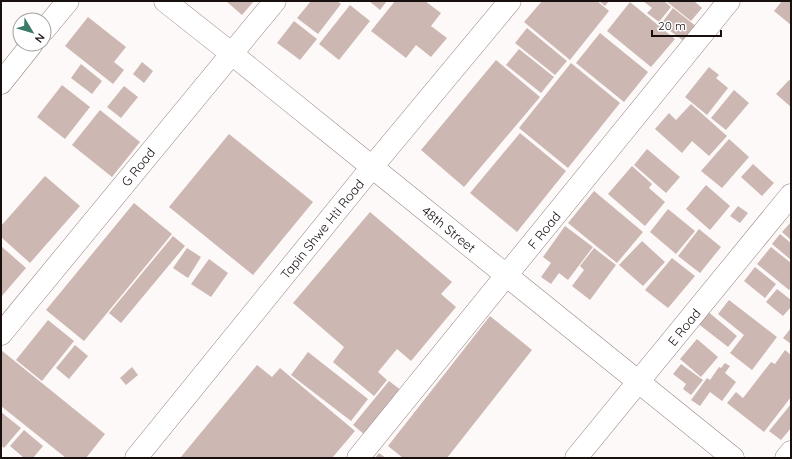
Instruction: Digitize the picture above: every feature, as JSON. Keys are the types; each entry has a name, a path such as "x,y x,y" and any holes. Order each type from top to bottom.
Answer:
{"street":[{"path":"52,20 68,1"},
{"name":"48th Street","path":"165,1 733,458"},
{"name":"G Road","path":"1,334 275,1"},
{"name":"Tapin Shwe Hti Road","path":"136,458 510,1"},
{"name":"F Road","path":"358,458 729,1"},
{"path":"1,82 25,52"},
{"name":"E Road","path":"576,458 639,383 791,195"},
{"path":"786,458 791,452"}],"building":[{"path":"226,1 254,1 242,15"},
{"path":"311,1 337,1 341,4 318,34 297,18"},
{"path":"369,1 387,1 380,10"},
{"path":"395,1 425,1 441,13 431,26 447,38 431,57 416,45 406,58 371,31"},
{"path":"542,1 597,1 609,11 570,60 524,22"},
{"path":"599,1 609,1 605,6"},
{"path":"643,1 664,1 671,7 659,22 647,13 652,8"},
{"path":"666,1 694,1 702,8 691,21"},
{"path":"782,1 791,1 791,25 774,11"},
{"path":"630,2 675,39 651,67 607,31"},
{"path":"350,5 370,21 339,60 319,44"},
{"path":"673,8 697,27 685,42 661,24"},
{"path":"88,17 126,47 114,62 124,70 113,84 65,46"},
{"path":"294,21 317,39 300,60 277,43"},
{"path":"527,28 567,61 555,75 515,43"},
{"path":"600,33 648,72 624,102 576,63"},
{"path":"519,49 554,77 541,93 506,65"},
{"path":"496,60 540,97 464,187 421,150"},
{"path":"142,62 153,71 144,83 133,74"},
{"path":"571,63 620,103 568,168 519,128"},
{"path":"81,64 102,81 92,94 71,78"},
{"path":"709,67 719,75 716,78 728,88 707,115 685,97"},
{"path":"789,80 791,81 791,107 776,94"},
{"path":"62,85 90,107 65,139 37,117"},
{"path":"124,86 138,97 121,118 107,107"},
{"path":"734,90 749,103 726,130 711,118"},
{"path":"691,104 727,136 709,156 692,141 682,153 655,129 669,113 676,120"},
{"path":"100,110 140,142 112,177 72,145"},
{"path":"520,133 566,171 517,232 470,193"},
{"path":"229,134 313,202 253,275 169,207"},
{"path":"729,139 749,157 722,188 701,171"},
{"path":"647,149 680,177 666,193 634,165"},
{"path":"753,164 774,183 762,196 741,177"},
{"path":"632,166 652,184 649,188 665,202 645,226 608,194"},
{"path":"45,176 80,206 30,263 1,237 1,226"},
{"path":"706,185 730,206 710,230 686,209"},
{"path":"594,191 643,232 617,263 568,223"},
{"path":"134,203 172,234 84,341 46,310"},
{"path":"738,206 748,213 740,223 730,216"},
{"path":"668,209 695,231 676,254 650,232"},
{"path":"370,212 452,282 441,294 456,307 411,361 397,349 378,372 387,380 374,396 333,362 344,347 293,303"},
{"path":"791,222 791,240 782,232"},
{"path":"565,226 593,247 568,280 559,273 551,284 541,277 551,263 543,257"},
{"path":"699,229 721,247 700,273 678,256"},
{"path":"780,234 791,243 791,260 772,244"},
{"path":"173,236 185,246 121,323 109,313"},
{"path":"642,241 665,262 643,286 619,265"},
{"path":"1,246 26,268 1,297"},
{"path":"771,247 791,263 791,288 789,290 757,264"},
{"path":"187,248 201,257 188,278 173,268"},
{"path":"594,248 616,265 590,300 572,286 584,270 580,266"},
{"path":"672,258 695,276 668,308 645,290"},
{"path":"209,259 228,273 211,297 191,284"},
{"path":"755,267 776,284 765,298 744,281"},
{"path":"777,289 791,300 791,307 783,316 766,302"},
{"path":"729,300 777,337 752,370 730,353 744,335 718,314"},
{"path":"706,310 737,336 728,347 696,322"},
{"path":"490,316 532,350 447,458 403,458 388,446"},
{"path":"48,320 74,341 42,381 16,360"},
{"path":"791,328 791,344 783,338"},
{"path":"697,339 718,357 701,377 680,359"},
{"path":"75,345 88,356 69,379 56,368"},
{"path":"1,350 105,434 86,458 66,458 1,406"},
{"path":"785,350 791,355 791,397 764,432 727,403 736,392 743,398 771,362 775,364"},
{"path":"308,352 368,399 351,421 291,375"},
{"path":"725,363 730,366 725,373 736,382 722,401 710,392 700,406 691,400 707,378 710,380 719,367 721,368"},
{"path":"681,364 703,380 691,395 683,389 686,384 673,374"},
{"path":"257,365 272,377 280,368 355,431 332,458 180,458"},
{"path":"132,367 138,375 126,385 120,378"},
{"path":"389,381 401,390 365,435 353,425"},
{"path":"791,404 791,428 781,440 769,431"},
{"path":"1,412 21,428 4,448 1,445"},
{"path":"24,430 43,446 33,458 24,458 10,446"},
{"path":"379,453 386,458 375,458"}]}
